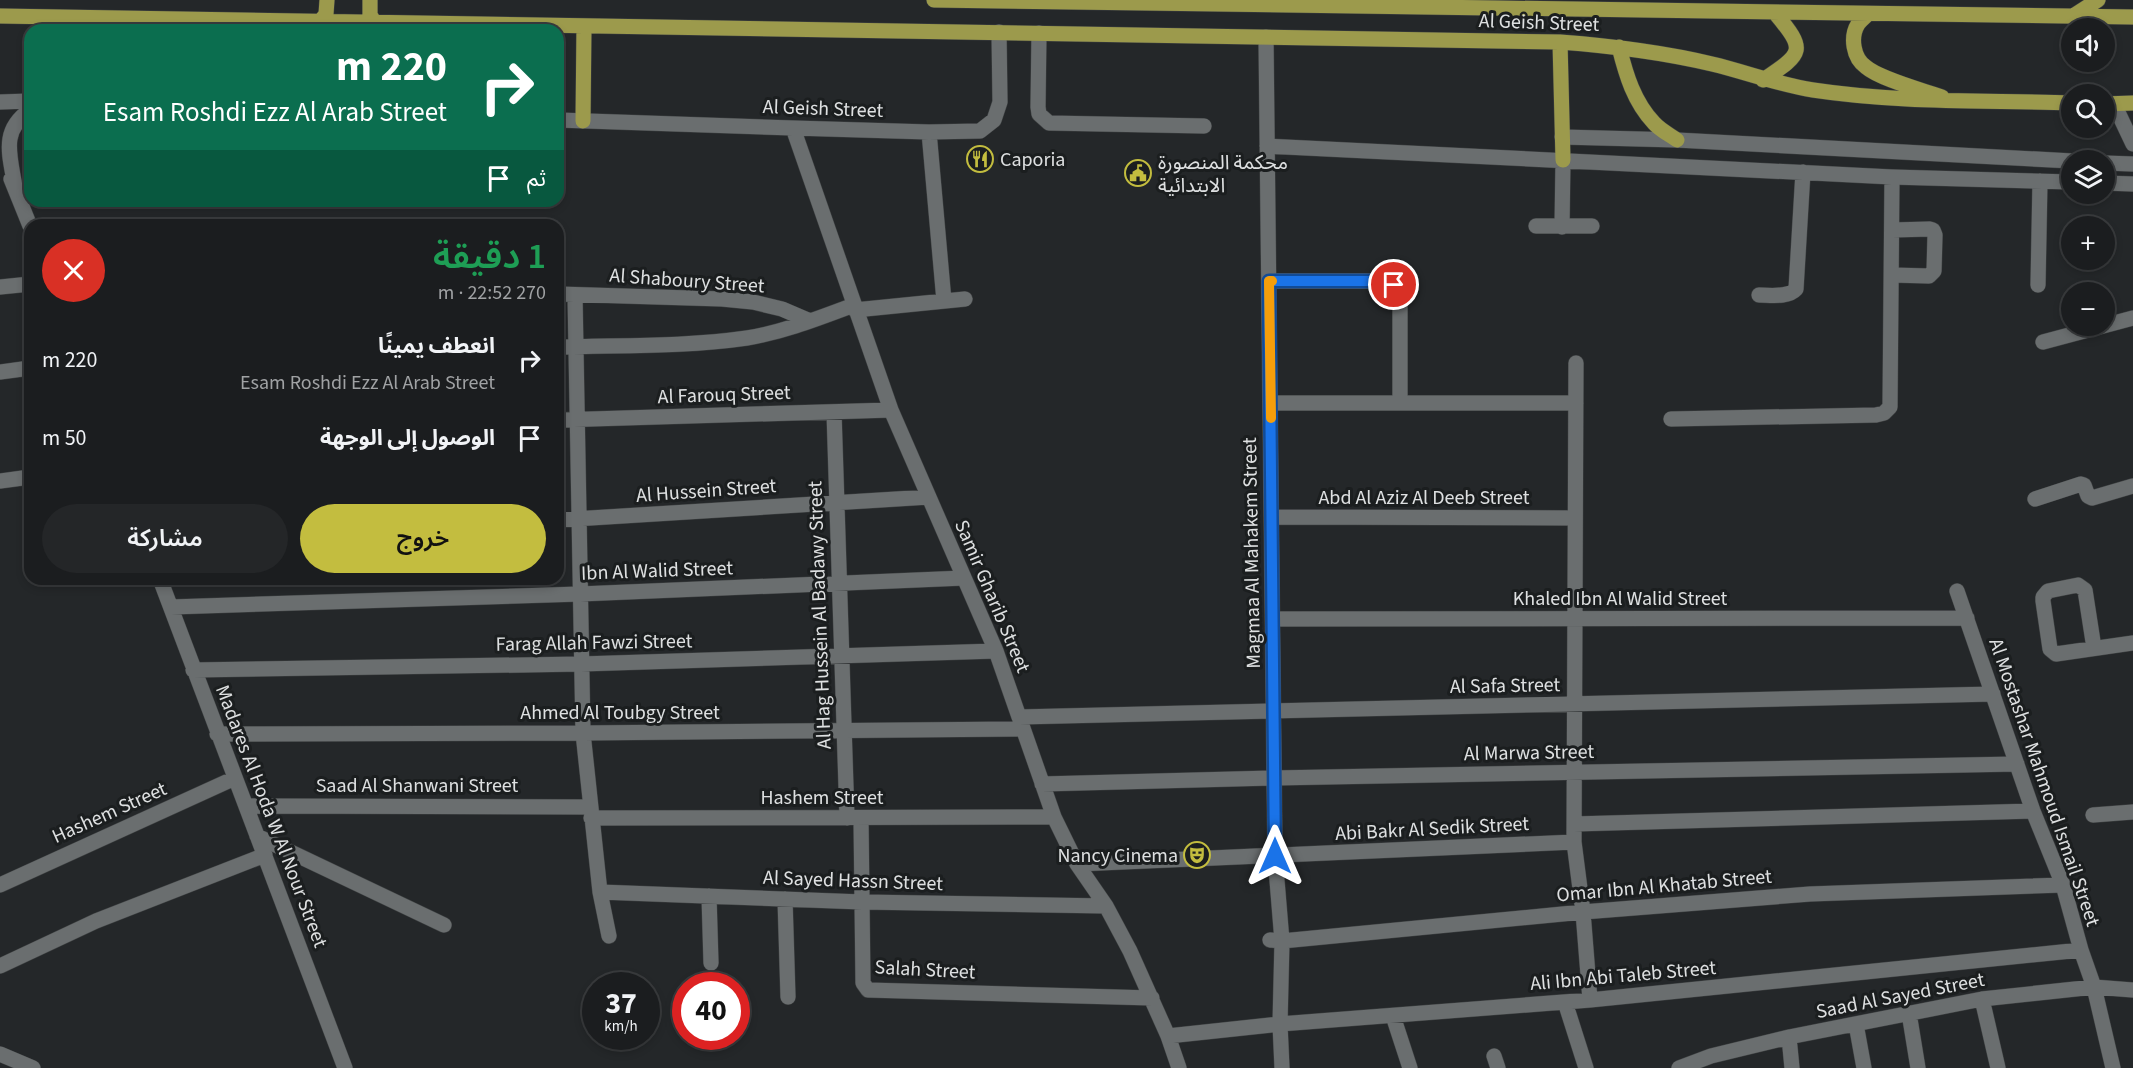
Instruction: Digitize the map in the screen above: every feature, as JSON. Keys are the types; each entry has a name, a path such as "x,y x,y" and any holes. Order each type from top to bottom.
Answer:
{"main road":[{"path":"320,22 326,14 327,0"},
{"path":"370,0 370,15 375,23"},
{"name":"Al Geish Street","path":"934,0 1610,5 1786,9 1869,14 2133,17"},
{"path":"2072,17 2098,0"},
{"path":"1763,80 1792,60 1797,50 1796,38 1786,9"},
{"path":"1869,14 1858,25 1853,39 1855,54 1864,67 1955,102"},
{"name":"Al Geish Street","path":"0,16 384,24"},
{"name":"Al Geish Street","path":"564,26 1560,42 1667,54 1716,65 1763,80 1810,90 1858,96 1955,102 2061,103"},
{"path":"583,121 584,26"},
{"path":"1560,42 1563,160"},
{"path":"1619,47 1626,75 1637,101 1655,124 1677,140"},
{"path":"2115,104 2133,103"}],"street":[{"name":"Al Geish Street","path":"564,120 930,132 980,131 994,120 1000,102 999,32"},
{"path":"1039,33 1038,107 1039,114 1048,123 1204,126"},
{"name":"Magmaa Al Mahakem Street","path":"1266,37 1276,941 1282,1068"},
{"path":"0,102 24,101"},
{"path":"15,187 9,138 12,127 24,114"},
{"path":"2115,114 2133,144"},
{"name":"Samir Gharib Street","path":"793,128 891,410 996,651 1054,818 1077,864 1106,906 1130,951 1168,1036 1179,1068"},
{"path":"930,132 944,301"},
{"path":"1562,137 1677,140 2061,160"},
{"path":"1267,146 1892,177 2061,182"},
{"path":"0,153 27,219"},
{"path":"1562,226 1563,160"},
{"path":"2115,163 2133,164"},
{"path":"1759,295 1787,294 1793,293 1796,289 1803,172"},
{"path":"1671,418 1876,415 1884,413 1890,407 1892,177"},
{"path":"2038,285 2040,181"},
{"path":"2115,183 2133,184"},
{"path":"1536,226 1592,226"},
{"path":"1892,230 1935,232 1932,274 1929,276 1892,275"},
{"path":"1269,281 1387,281 1394,285 1399,292 1400,299 1401,403"},
{"path":"0,286 24,284"},
{"name":"Al Shaboury Street","path":"564,294 753,302 782,309 810,321"},
{"path":"575,295 583,733 600,892 609,936"},
{"path":"564,347 718,341 780,330 854,308 965,299"},
{"path":"2043,342 2133,318"},
{"path":"1576,363 1574,843 1584,912 1590,1000"},
{"path":"0,372 24,369"},
{"path":"1270,403 1576,402"},
{"name":"Al Farouq Street","path":"564,420 891,410"},
{"name":"Al Hag Hussein Al Badawy Street","path":"834,412 844,731 854,818"},
{"path":"0,480 24,478"},
{"path":"2035,499 2081,484 2084,485 2088,496 2092,498 2133,486"},
{"name":"Al Hussein Street","path":"564,520 929,497"},
{"name":"Abd Al Aziz Al Deeb Street","path":"1272,517 1575,518"},
{"name":"Ibn Al Walid Street","path":"171,607 580,594 964,578"},
{"name":"Madares Al Hoda W Al Nour Street","path":"162,585 345,1068"},
{"path":"2094,648 2085,590 2078,585 2048,591 2043,601 2051,652 2056,654 2133,644"},
{"name":"Al Mostashar Mahmoud Ismail Street","path":"1957,591 2033,811 2063,885 2094,987 2113,1068"},
{"name":"Khaled Ibn Al Walid Street","path":"1273,619 1966,618"},
{"name":"Farag Allah Fawzi Street","path":"193,670 581,664 996,651"},
{"name":"Al Safa Street","path":"1021,723 1274,711 1993,694"},
{"name":"Ahmed Al Toubgy Street","path":"217,734 844,731 1021,723"},
{"name":"Al Marwa Street","path":"1042,784 2017,764"},
{"name":"Hashem Street","path":"0,885 235,778"},
{"name":"Saad Al Shanwani Street","path":"246,806 590,812"},
{"path":"1574,824 2033,811"},
{"name":"Hashem Street","path":"590,812 854,818 1054,818"},
{"path":"2093,815 2133,812"},
{"name":"Salah Street","path":"854,818 862,902 863,983 868,990 1152,998"},
{"path":"257,836 444,925"},
{"name":"Abi Bakr Al Sedik Street","path":"1077,864 1574,843"},
{"path":"0,966 96,921 265,855"},
{"name":"Omar Ibn Al Khatab Street","path":"1276,941 1584,912 1810,894 2063,885"},
{"name":"Al Sayed Hassn Street","path":"600,892 862,902 1106,906"},
{"path":"709,896 711,963"},
{"path":"786,899 788,997"},
{"name":"Ali Ibn Abi Taleb Street","path":"1168,1036 1280,1024 1590,1000 2081,950"},
{"name":"Saad Al Sayed Street","path":"1679,1068 1712,1062 1789,1037 1982,999 2094,987 2133,990"},
{"path":"1982,999 1998,1068"},
{"path":"1565,1002 1586,1068"},
{"path":"1910,1013 1918,1068"},
{"path":"1393,1016 1410,1068"},
{"path":"1856,1024 1864,1068"},
{"path":"1789,1037 1792,1068"},
{"path":"0,1054 33,1068"}],"slow traffic":[{"path":"1271,418 1269,281 1272,281"}],"place":[{"name":"Caporia","path":"980,159"},
{"name":"محكمة المنصورة الابتدائية","path":"1138,173"},
{"name":"Nancy Cinema","path":"1197,855"}],"route":[{"path":"1275,856 1269,281 1387,281 1394,285"}]}
